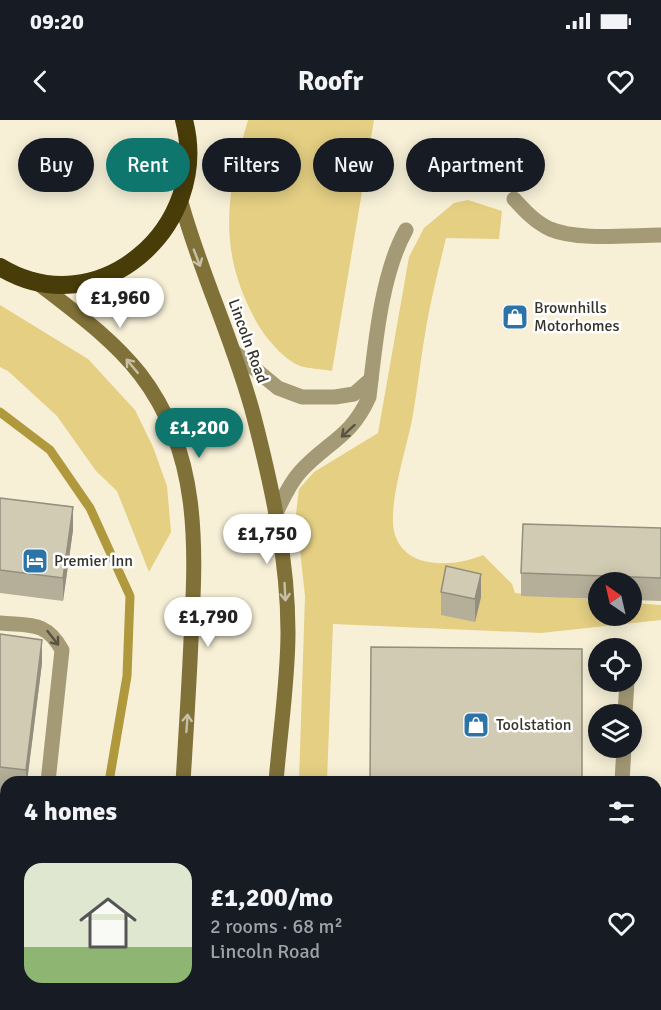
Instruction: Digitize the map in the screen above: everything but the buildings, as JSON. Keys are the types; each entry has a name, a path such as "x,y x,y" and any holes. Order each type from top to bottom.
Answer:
{"highway":[{"path":"184,120 187,138"},
{"path":"190,148 198,120"},
{"path":"0,273 51,283 83,282 129,264 154,244 181,202 183,192"},
{"path":"0,267 27,279"}],"main road":[{"name":"Lincoln Road","path":"181,202 194,251 233,351 254,416 276,513 284,571 288,633 276,776"},
{"path":"27,279 123,354 141,376 165,414 188,478 195,523 194,586 183,776"}],"street":[{"path":"514,199 529,215 550,229 576,234 661,235"},
{"path":"276,513 301,471 354,426 369,397 389,271 396,248 406,230"},
{"path":"233,351 278,388 302,397 335,397 354,394 371,379"},
{"path":"0,623 43,627 56,638 62,650 49,776"},
{"path":"622,776 623,758"}],"shaded area":[{"path":"248,120 374,120 371,138 313,138 313,192 362,192 332,371 300,366 287,358 264,333 244,295 235,270 231,246 229,222 232,192 301,192 301,138 243,138"},
{"path":"468,200 502,211 499,239 446,238 428,317 413,414 396,489 393,519 394,531 399,544 408,553 431,562 459,562 483,555 512,584 515,593 588,599 588,626 606,626 541,633 333,624 327,776 299,776 305,596 296,514 299,489 314,472 378,433 409,257 424,228 454,203"},
{"path":"0,305 88,359 135,410 153,447 167,486 171,532 149,572 117,491 96,471 57,416 8,371 0,367"},
{"path":"642,604 661,605 661,620 642,622"}],"waterway":[{"path":"0,412 50,450 90,508 130,596 127,676 110,776"}],"place":[{"name":"Brownhills Motorhomes","path":"515,317"},
{"name":"Premier Inn","path":"35,561"},
{"name":"Toolstation","path":"476,725"}]}
